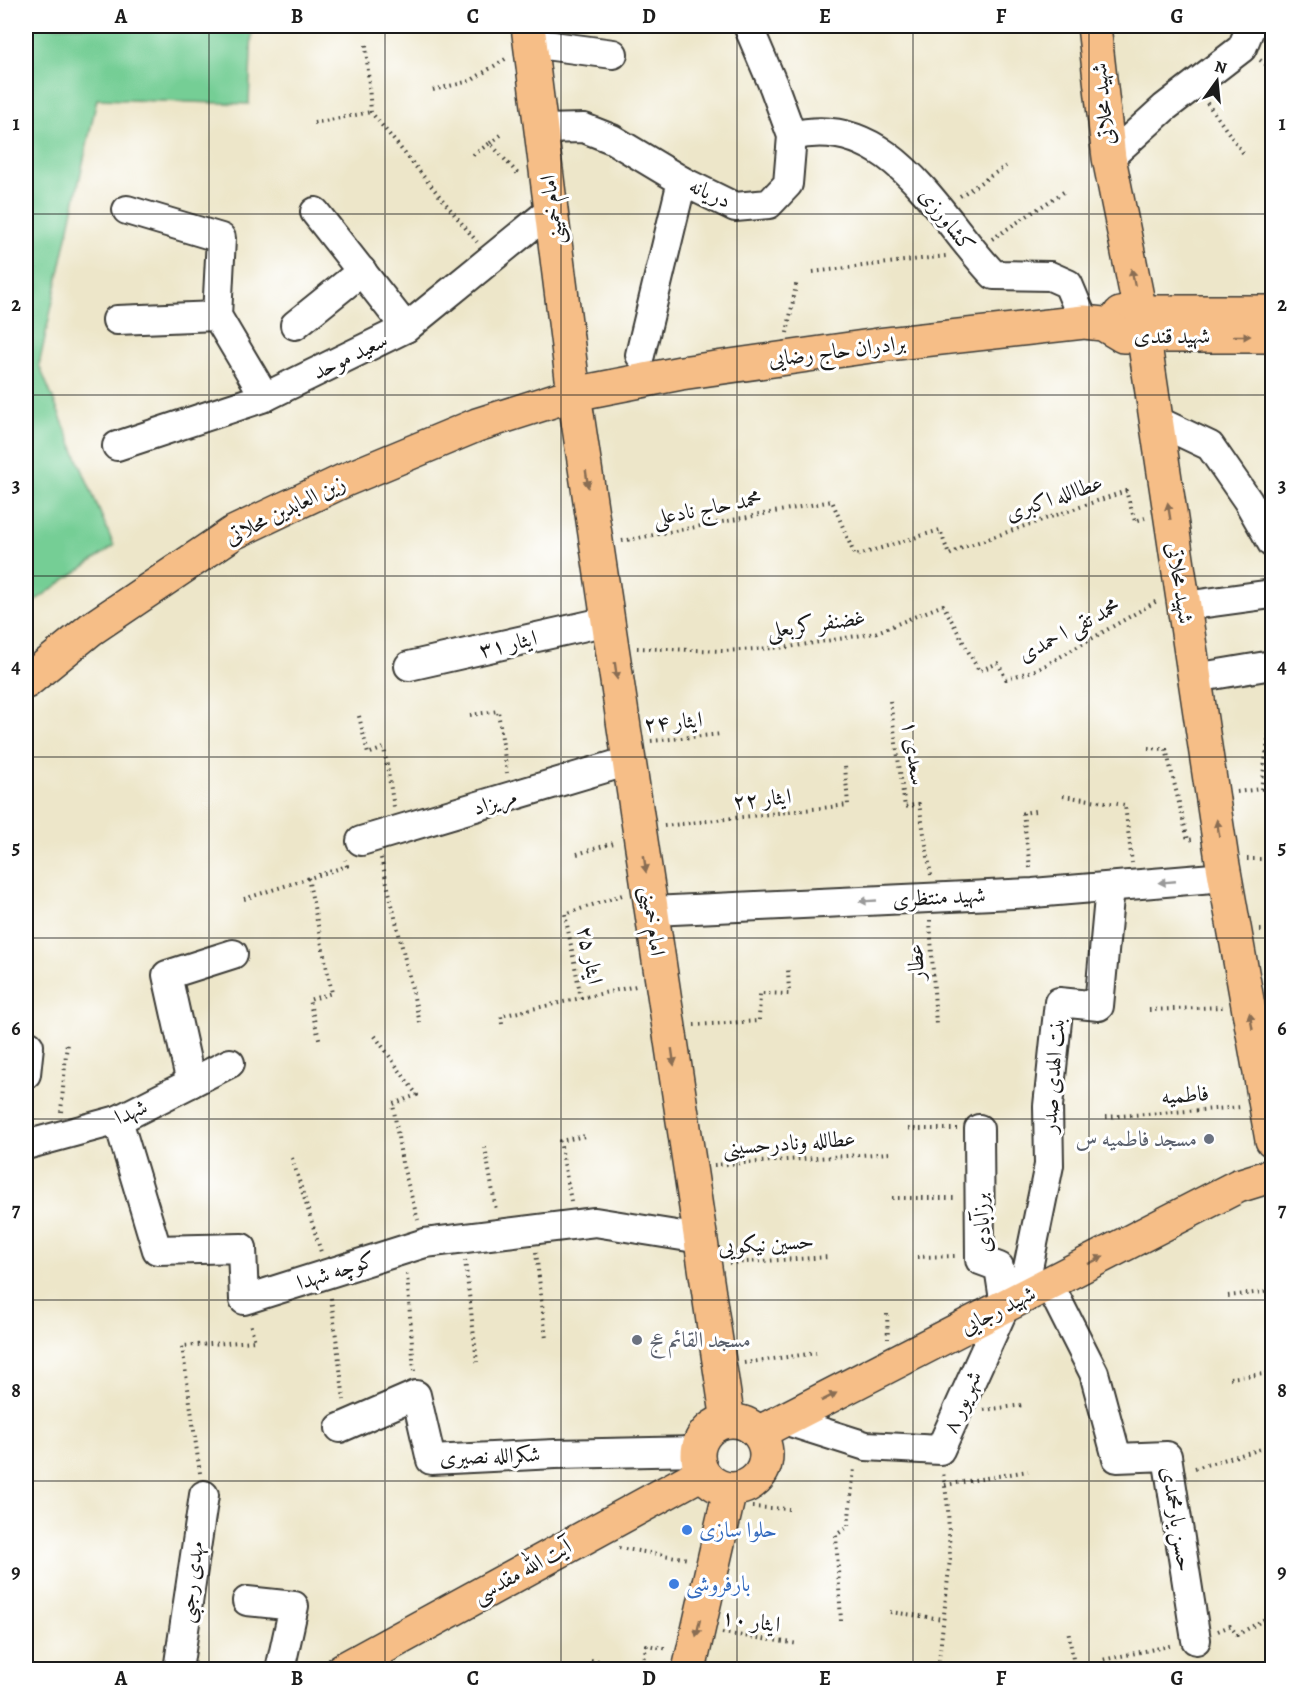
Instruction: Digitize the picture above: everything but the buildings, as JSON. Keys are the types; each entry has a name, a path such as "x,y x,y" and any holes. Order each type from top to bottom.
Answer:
{"main road":[{"name":"شهید محلاتی","path":"1094,26 1108,158 1142,324 1225,877 1272,1140"},
{"name":"امام خمینی","path":"529,34 576,408 728,1421"},
{"name":"شهید قندی","path":"1093,323 1124,336 1142,324 1272,312"},
{"name":"برادران حاج رضایی","path":"576,408 681,373 783,358 1093,323"},
{"name":"شهید قندی","path":"1142,324 1272,336"},
{"name":"زین العابدین محلاتی","path":"26,682 91,629 233,533 345,480 466,429 576,408"},
{"name":"شهید رجایی","path":"771,1427 1263,1177"},
{"path":"693,1651 729,1497 752,1484 760,1475 765,1466 764,1443 771,1427 750,1426 728,1421 717,1424 707,1431 701,1440 700,1462 710,1482 729,1497"},
{"name":"آیت الله مقدسی","path":"342,1670 577,1541 700,1462"}],"street":[{"name":"دریانه","path":"542,129 584,128 612,139 682,181 735,207 770,204 788,184 792,136 748,26"},
{"path":"1108,158 1164,108 1242,48 1251,26"},
{"path":"529,34 612,54"},
{"name":"کشاورزی","path":"792,136 807,132 842,135 882,151 909,173 972,253 994,275 1050,276 1068,284 1093,323"},
{"path":"640,356 682,181"},
{"path":"127,210 221,238 217,316 265,397"},
{"name":"سعید موحد","path":"117,446 265,397 406,328 552,210"},
{"path":"315,212 406,328"},
{"path":"295,325 362,272"},
{"path":"117,320 217,316"},
{"path":"1155,420 1210,446 1248,501 1272,543"},
{"path":"1183,597 1272,594"},
{"name":"ایثار ۳۱","path":"409,666 610,634"},
{"path":"1195,678 1272,665"},
{"name":"مریزاد","path":"378,836 511,797 628,752"},
{"name":"شهید منتظری","path":"650,899 932,898 1033,893 1225,877"},
{"name":"بنت الهدی صدر","path":"1008,1305 1028,1268 1049,1166 1048,1106 1059,1002 1100,1006 1122,886"},
{"path":"191,1083 167,975 233,954"},
{"path":"26,1074 29,1046"},
{"name":"شهدا","path":"26,1146 118,1120 230,1063"},
{"path":"118,1120 157,1250 242,1248 244,1300"},
{"name":"برزآبادی","path":"979,1129 980,1260 999,1268 1008,1305"},
{"name":"کوچه شهدا","path":"244,1300 415,1246 596,1222 703,1252"},
{"name":"حسن یارمحمدی","path":"1049,1284 1094,1373 1117,1458 1167,1456 1196,1640"},
{"name":"۸ شهریور","path":"771,1427 866,1446 940,1450 1008,1305"},
{"path":"344,1427 416,1395"},
{"name":"شکرالله نصیری","path":"416,1395 431,1460 555,1454 700,1462"},
{"name":"مهدی رجبی","path":"178,1670 204,1495"},
{"path":"247,1601 294,1606 280,1670"}],"path":[{"path":"433,90 470,81 529,34"},
{"path":"366,45 371,112 491,258"},
{"path":"1194,86 1243,153"},
{"path":"314,123 371,112"},
{"path":"473,156 501,135"},
{"path":"490,143 521,176"},
{"path":"939,209 1006,166"},
{"path":"813,272 972,253 1065,191"},
{"path":"783,358 797,280"},
{"name":"عطاالله اکبری","path":"964,547 1126,491 1135,521 1169,511"},
{"name":"محمد حاج نادعلی","path":"597,546 832,501 855,556 940,530 950,555 964,547"},
{"name":"محمد تقی ا حمدی","path":"979,672 998,663 1006,680 1039,669 1183,597"},
{"name":"غضنفر کربعلی","path":"610,634 723,651 789,647 875,633 943,605 979,672"},
{"name":"سعدی ۱","path":"890,701 905,807 919,804 932,898"},
{"path":"470,715 498,711 511,797"},
{"path":"1213,795 1261,789 1271,734 1272,712"},
{"path":"359,716 368,754 384,748 378,836 422,1027"},
{"name":"ایثار ۲۴","path":"628,752 723,734"},
{"path":"1148,748 1166,749 1188,840 1219,836"},
{"name":"ایثار ۲۲","path":"640,832 848,805 846,766"},
{"path":"1063,796 1125,805 1122,886"},
{"path":"1033,893 1023,813 1035,811"},
{"path":"577,854 640,832"},
{"path":"243,898 347,866 341,847 378,836"},
{"path":"308,878 332,993 309,1000 320,1042"},
{"name":"عطار","path":"932,898 936,1025"},
{"name":"ایثار ۲۵","path":"502,1024 501,1016 581,998 565,914 650,899"},
{"path":"669,1026 759,1021 760,993 789,994 788,968"},
{"path":"581,998 662,980"},
{"path":"1149,1010 1248,1006"},
{"path":"375,1036 417,1095 393,1104 415,1246 416,1395"},
{"path":"58,1137 67,1042"},
{"name":"فاطمیه","path":"1106,1117 1266,1106"},
{"path":"908,1129 979,1129"},
{"path":"575,1225 561,1141 585,1136"},
{"path":"485,1147 501,1234"},
{"name":"عطالله ونادرحسینی","path":"690,1166 890,1153"},
{"path":"292,1158 328,1275 344,1427"},
{"path":"892,1198 979,1198"},
{"path":"533,1230 546,1339"},
{"path":"463,1239 477,1362"},
{"name":"حسین نیکویی","path":"703,1252 830,1257"},
{"path":"917,1257 980,1255"},
{"path":"1228,1296 1272,1291"},
{"path":"204,1495 182,1346 255,1341 244,1300"},
{"path":"720,1367 816,1353"},
{"path":"1230,1378 1272,1373"},
{"path":"957,1414 1024,1405"},
{"path":"841,1621 836,1535 848,1527 856,1443"},
{"path":"1195,1468 1272,1446"},
{"path":"939,1661 950,1559 948,1508 940,1450"},
{"path":"945,1485 1028,1471"},
{"path":"729,1497 789,1509"},
{"path":"577,1541 713,1563"},
{"path":"890,1612 944,1619"},
{"path":"1104,1670 1102,1660 1196,1640 1230,1626 1237,1635 1272,1615"},
{"path":"1064,1670 1074,1665 1068,1629"},
{"name":"ایثار ۱۰","path":"591,1660 641,1666 647,1645 693,1651 799,1644"}],"green space":[{"path":"26,26 252,26 249,104 97,99 39,365 114,546 26,607"}],"place":[{"name":"مسجد فاطمیه س","path":"1209,1139"},
{"name":"مسجد القائم عج","path":"637,1340"},
{"name":"حلوا سازی","path":"687,1530"},
{"name":"بارفروشی","path":"674,1584"}]}
